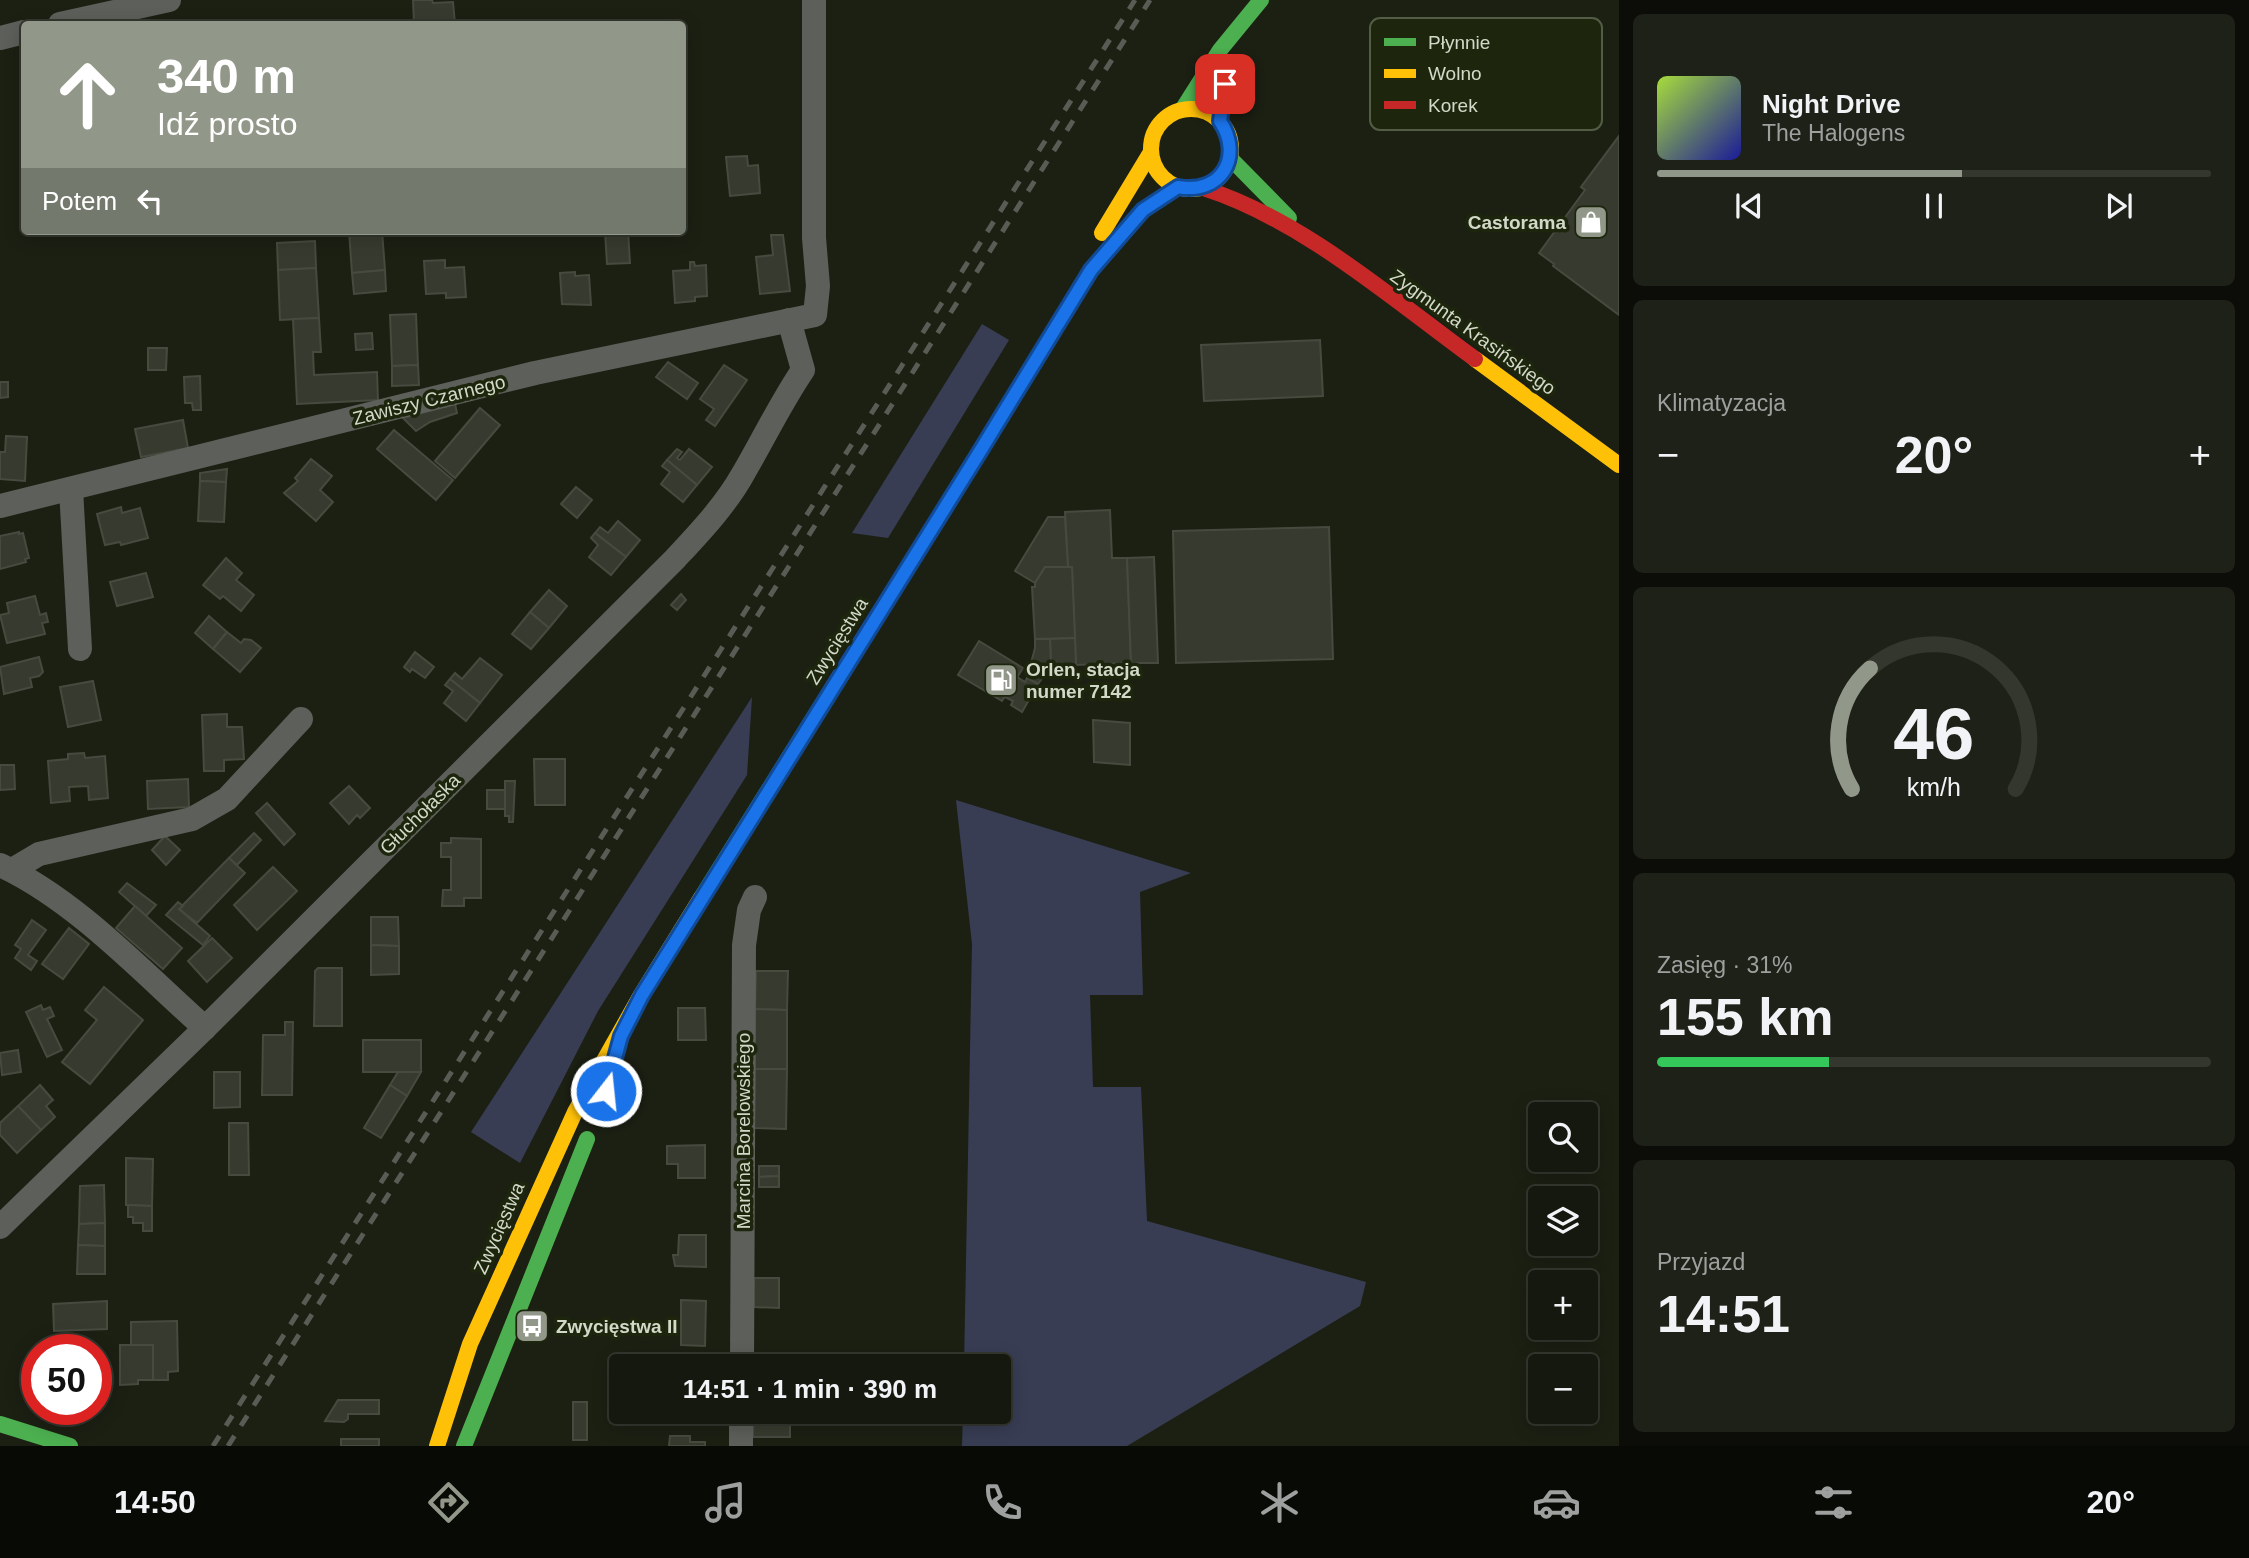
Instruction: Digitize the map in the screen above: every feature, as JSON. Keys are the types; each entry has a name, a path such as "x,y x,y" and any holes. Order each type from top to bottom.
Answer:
{"main road":[{"path":"1182,110 1220,50 1261,0"},
{"path":"1235,60 1245,22"},
{"path":"1196,109 1221,115 1231,145 1230,158 1224,171 1215,181 1203,187 1190,189 1167,182 1153,164 1151,152 1155,130 1162,121 1182,110 1196,109"},
{"name":"Zwycięstwa","path":"1091,270 1102,231 1151,152"},
{"name":"Zygmunta Krasińskiego","path":"1230,158 1283,209 1303,234"},
{"name":"Zwycięstwa","path":"437,1446 470,1344 546,1174 579,1103 621,1036 642,995 1091,270 1143,210 1178,187"},
{"name":"Zygmunta Krasińskiego","path":"1203,187 1227,195 1303,234 1619,465"},
{"name":"Zwycięstwa","path":"606,1091 621,1036"},
{"path":"464,1446 592,1126"},
{"path":"0,1424 70,1446"}],"street":[{"path":"74,21 169,0"},
{"name":"Zawiszy Czarnego","path":"0,506 535,373 815,315 814,0"},
{"path":"0,38 21,34"},
{"name":"Głuchołaska","path":"0,1227 205,1028 713,517 742,476 785,396 803,370 789,320"},
{"path":"71,489 80,649"},
{"path":"6,868 38,854 192,819 227,799 300,719"},
{"path":"6,868 51,894 82,918 205,1028"},
{"name":"Marcina Borelowskiego","path":"742,1354 744,945 749,910 755,897"},
{"path":"741,1424 741,1446"}],"shaded area":[{"path":"982,324 1009,340 888,538 852,533"},
{"path":"752,697 747,775 598,1011 520,1163 471,1132"},
{"path":"956,800 1191,873 1140,892 1143,995 1090,995 1093,1087 1141,1087 1147,1221 1366,1282 1360,1306 1127,1446 962,1446 963,1424 1011,1424 1011,1354 964,1354 972,944"}],"building":[{"path":"413,0 453,2 455,21 414,21"},
{"name":"Castorama","path":"1619,136 1619,315 1539,253 1585,190 1581,187"},
{"path":"747,156 748,166 758,165 760,193 730,196 726,157"},
{"path":"349,235 382,235 385,270 352,273"},
{"path":"605,235 628,235 630,263 607,264"},
{"path":"771,235 783,235 790,291 760,294 756,257 773,255"},
{"path":"315,241 316,268 278,270 277,243"},
{"path":"445,260 445,268 464,267 466,297 446,298 446,293 426,294 424,261"},
{"path":"690,262 694,262 695,266 706,265 707,296 695,297 695,301 675,303 673,271 690,270"},
{"path":"316,268 319,318 280,320 278,270"},
{"path":"385,270 386,291 354,294 352,273"},
{"path":"575,272 575,276 589,275 591,305 562,304 560,273"},
{"path":"416,314 418,365 392,366 390,315"},
{"path":"319,318 321,352 313,352 314,375 377,372 378,400 297,404 293,319"},
{"path":"372,333 373,349 356,350 355,334"},
{"path":"1320,340 1323,396 1204,401 1201,345"},
{"path":"148,348 167,348 166,370 148,370"},
{"path":"668,362 698,383 687,399 656,377"},
{"path":"418,365 419,385 392,386 392,366"},
{"path":"724,365 747,380 715,426 706,420 714,409 700,399"},
{"path":"200,376 201,410 193,410 192,403 185,403 184,377"},
{"path":"0,382 8,382 8,397 0,398"},
{"path":"455,404 457,413 430,422 416,431 403,418"},
{"path":"480,408 500,425 455,478 435,461"},
{"path":"183,420 188,448 141,457 135,429"},
{"path":"394,430 453,480 436,500 377,449"},
{"path":"6,436 27,437 25,481 0,479 0,452 5,452"},
{"path":"677,449 682,452 677,458 680,460 689,449 712,467 697,485 667,460"},
{"path":"311,459 332,476 320,490 333,502 316,521 284,493 298,481 295,478"},
{"path":"667,460 697,485 683,502 661,484 670,472 662,466"},
{"path":"227,469 226,482 200,481 200,473"},
{"path":"200,481 226,482 224,522 198,521"},
{"path":"576,487 592,500 577,518 561,504"},
{"path":"121,507 122,513 140,508 148,538 121,545 120,542 105,545 97,514"},
{"path":"1110,510 1112,558 1127,558 1131,663 1076,665 1072,567 1068,567 1065,512"},
{"path":"1048,517 1065,517 1068,567 1045,567 1035,583 1015,571"},
{"path":"618,521 640,540 626,557 595,533 600,527 608,533"},
{"path":"1329,527 1333,659 1176,663 1173,531"},
{"path":"23,533 29,558 25,559 26,562 0,569 0,536"},
{"path":"595,533 626,557 611,575 589,557 598,545 591,538"},
{"path":"1154,557 1158,663 1131,663 1127,558"},
{"path":"226,558 242,573 236,580 254,595 241,611 223,596 220,599 203,585"},
{"path":"1045,567 1072,567 1075,638 1035,639 1032,587 1035,587"},
{"path":"146,573 153,597 117,606 110,582"},
{"path":"549,590 567,606 549,628 530,612"},
{"path":"681,594 686,600 677,610 671,605"},
{"path":"35,596 40,615 46,613 48,622 42,623 45,634 7,643 0,615 9,613 7,603"},
{"path":"530,612 549,628 531,649 512,634"},
{"path":"209,616 227,632 213,649 195,633"},
{"path":"227,632 241,643 244,639 251,640 261,648 240,672 213,649"},
{"path":"1075,638 1076,665 1051,666 1050,639"},
{"path":"1035,639 1050,639 1051,666 1038,684 1027,678"},
{"path":"979,641 1023,668 1002,701 958,675"},
{"path":"415,652 434,667 425,678 404,667"},
{"path":"39,657 43,672 30,678 32,687 4,694 0,667"},
{"path":"480,658 502,675 480,703 450,679 455,673 462,679"},
{"path":"1017,677 1025,682 1027,678 1038,684 1022,712 1011,705 1013,701 1005,697"},
{"path":"450,679 480,703 466,721 444,703 453,691 445,685"},
{"path":"93,681 101,720 68,727 60,687"},
{"path":"227,714 227,727 242,727 244,759 224,760 224,771 204,771 202,715"},
{"path":"1093,720 1130,723 1130,765 1094,762"},
{"path":"84,753 85,758 105,756 108,798 89,800 88,786 69,787 70,801 51,803 48,761 68,759 68,754"},
{"path":"534,759 565,759 565,805 535,805"},
{"path":"0,765 14,765 15,789 0,790"},
{"path":"188,779 189,807 148,809 147,781"},
{"path":"505,781 515,781 513,822 509,822 509,816 505,816"},
{"path":"349,786 370,808 360,818 357,815 349,824 330,803"},
{"path":"487,790 505,790 505,809 487,809"},
{"path":"267,803 295,834 284,845 256,813"},
{"path":"254,833 261,840 237,865 229,858"},
{"path":"165,836 180,850 166,865 152,850"},
{"path":"451,838 481,839 481,898 464,898 464,906 442,906 443,890 451,890 451,857 441,857 441,843 451,843"},
{"path":"229,858 245,873 197,923 179,909"},
{"path":"273,867 297,891 257,930 234,905"},
{"path":"127,883 156,905 146,916 119,892"},
{"path":"178,902 183,906 179,909 210,936 203,945 166,915"},
{"path":"135,906 182,948 163,969 116,928"},
{"path":"371,917 398,917 399,946 371,945"},
{"path":"32,920 46,930 28,955 37,961 31,970 15,958 21,949 15,945"},
{"path":"69,928 89,944 63,979 42,964"},
{"path":"212,938 232,958 207,982 188,961"},
{"path":"371,945 399,946 399,974 371,975"},
{"path":"318,968 342,968 342,1026 314,1026 315,971"},
{"path":"756,971 788,971 787,1010 755,1009"},
{"path":"104,987 143,1020 90,1084 62,1062 97,1020 85,1010"},
{"path":"41,1005 43,1010 50,1007 54,1016 47,1019 62,1050 47,1057 26,1012"},
{"path":"678,1008 705,1008 706,1040 678,1040"},
{"path":"755,1009 787,1010 787,1069 755,1069"},
{"path":"285,1022 293,1022 292,1095 262,1095 263,1035 285,1035"},
{"path":"363,1040 421,1040 421,1072 363,1072"},
{"path":"18,1050 21,1072 2,1075 0,1053"},
{"path":"755,1069 787,1069 786,1129 754,1128"},
{"path":"214,1072 240,1072 240,1107 214,1108"},
{"path":"398,1072 421,1072 407,1096 390,1085"},
{"path":"40,1085 53,1100 46,1106 55,1117 41,1130 18,1106"},
{"path":"390,1085 407,1096 381,1138 364,1128"},
{"path":"18,1106 41,1130 17,1153 0,1135 0,1123"},
{"path":"229,1123 248,1123 249,1175 229,1175"},
{"path":"705,1145 705,1178 678,1178 678,1164 667,1164 667,1146"},
{"path":"126,1158 153,1159 152,1206 126,1205"},
{"path":"759,1166 779,1166 779,1176 759,1177"},
{"path":"779,1176 779,1187 759,1187 759,1177"},
{"path":"104,1185 105,1223 79,1224 80,1186"},
{"path":"128,1205 152,1206 152,1231 143,1231 143,1223 133,1223 133,1217 128,1217"},
{"path":"105,1223 105,1246 78,1245 79,1224"},
{"path":"679,1235 706,1235 706,1267 675,1266 673,1255 678,1255"},
{"path":"78,1245 105,1246 105,1274 77,1274"},
{"path":"754,1278 779,1278 779,1308 754,1307"},
{"path":"681,1300 706,1301 705,1346 681,1345"},
{"path":"107,1301 107,1329 54,1331 53,1304"},
{"path":"177,1321 178,1371 168,1372 168,1380 153,1380 153,1345 131,1345 131,1322"},
{"path":"120,1345 153,1345 153,1380 138,1380 138,1384 120,1385"},
{"path":"338,1400 379,1400 379,1414 348,1414 348,1419 344,1422 325,1421"},
{"path":"573,1402 587,1402 587,1440 573,1440"},
{"path":"754,1424 790,1424 790,1437 753,1437"},
{"path":"670,1436 690,1436 690,1442 705,1442 705,1446 669,1446"},
{"path":"341,1439 379,1439 379,1446 341,1446"}],"railway":[{"path":"213,1446 1135,0"},
{"path":"228,1446 1150,0"}],"traffic: fast":[{"path":"1182,110 1220,50 1261,0"},
{"path":"1230,158 1289,218"},
{"path":"701,898 976,458"},
{"path":"464,1446 587,1139"},
{"path":"0,1424 70,1446"}],"traffic: slow":[{"path":"1191,109 1206,112 1219,121 1228,134 1231,149 1228,164 1219,177 1206,186 1191,189 1176,186 1163,177 1154,164 1151,149 1154,134 1163,121 1176,112 1191,109"},
{"path":"1102,233 1151,152"},
{"path":"976,458 1091,270 1143,210 1178,187"},
{"path":"1475,359 1619,465"},
{"path":"437,1446 470,1344 575,1112 641,995 701,898"}],"traffic: jam":[{"path":"1203,188 1240,202 1311,240 1475,359"}],"place":[{"name":"Castorama","path":"1591,222"},
{"name":"Orlen, stacja numer 7142","path":"1001,680"},
{"name":"Zwycięstwa II","path":"532,1326"}],"route":[{"path":"606,1091 621,1036 642,995 1091,270 1143,210 1178,187 1203,187 1215,181 1224,171 1230,158 1231,145 1220,121 1225,84"}]}
